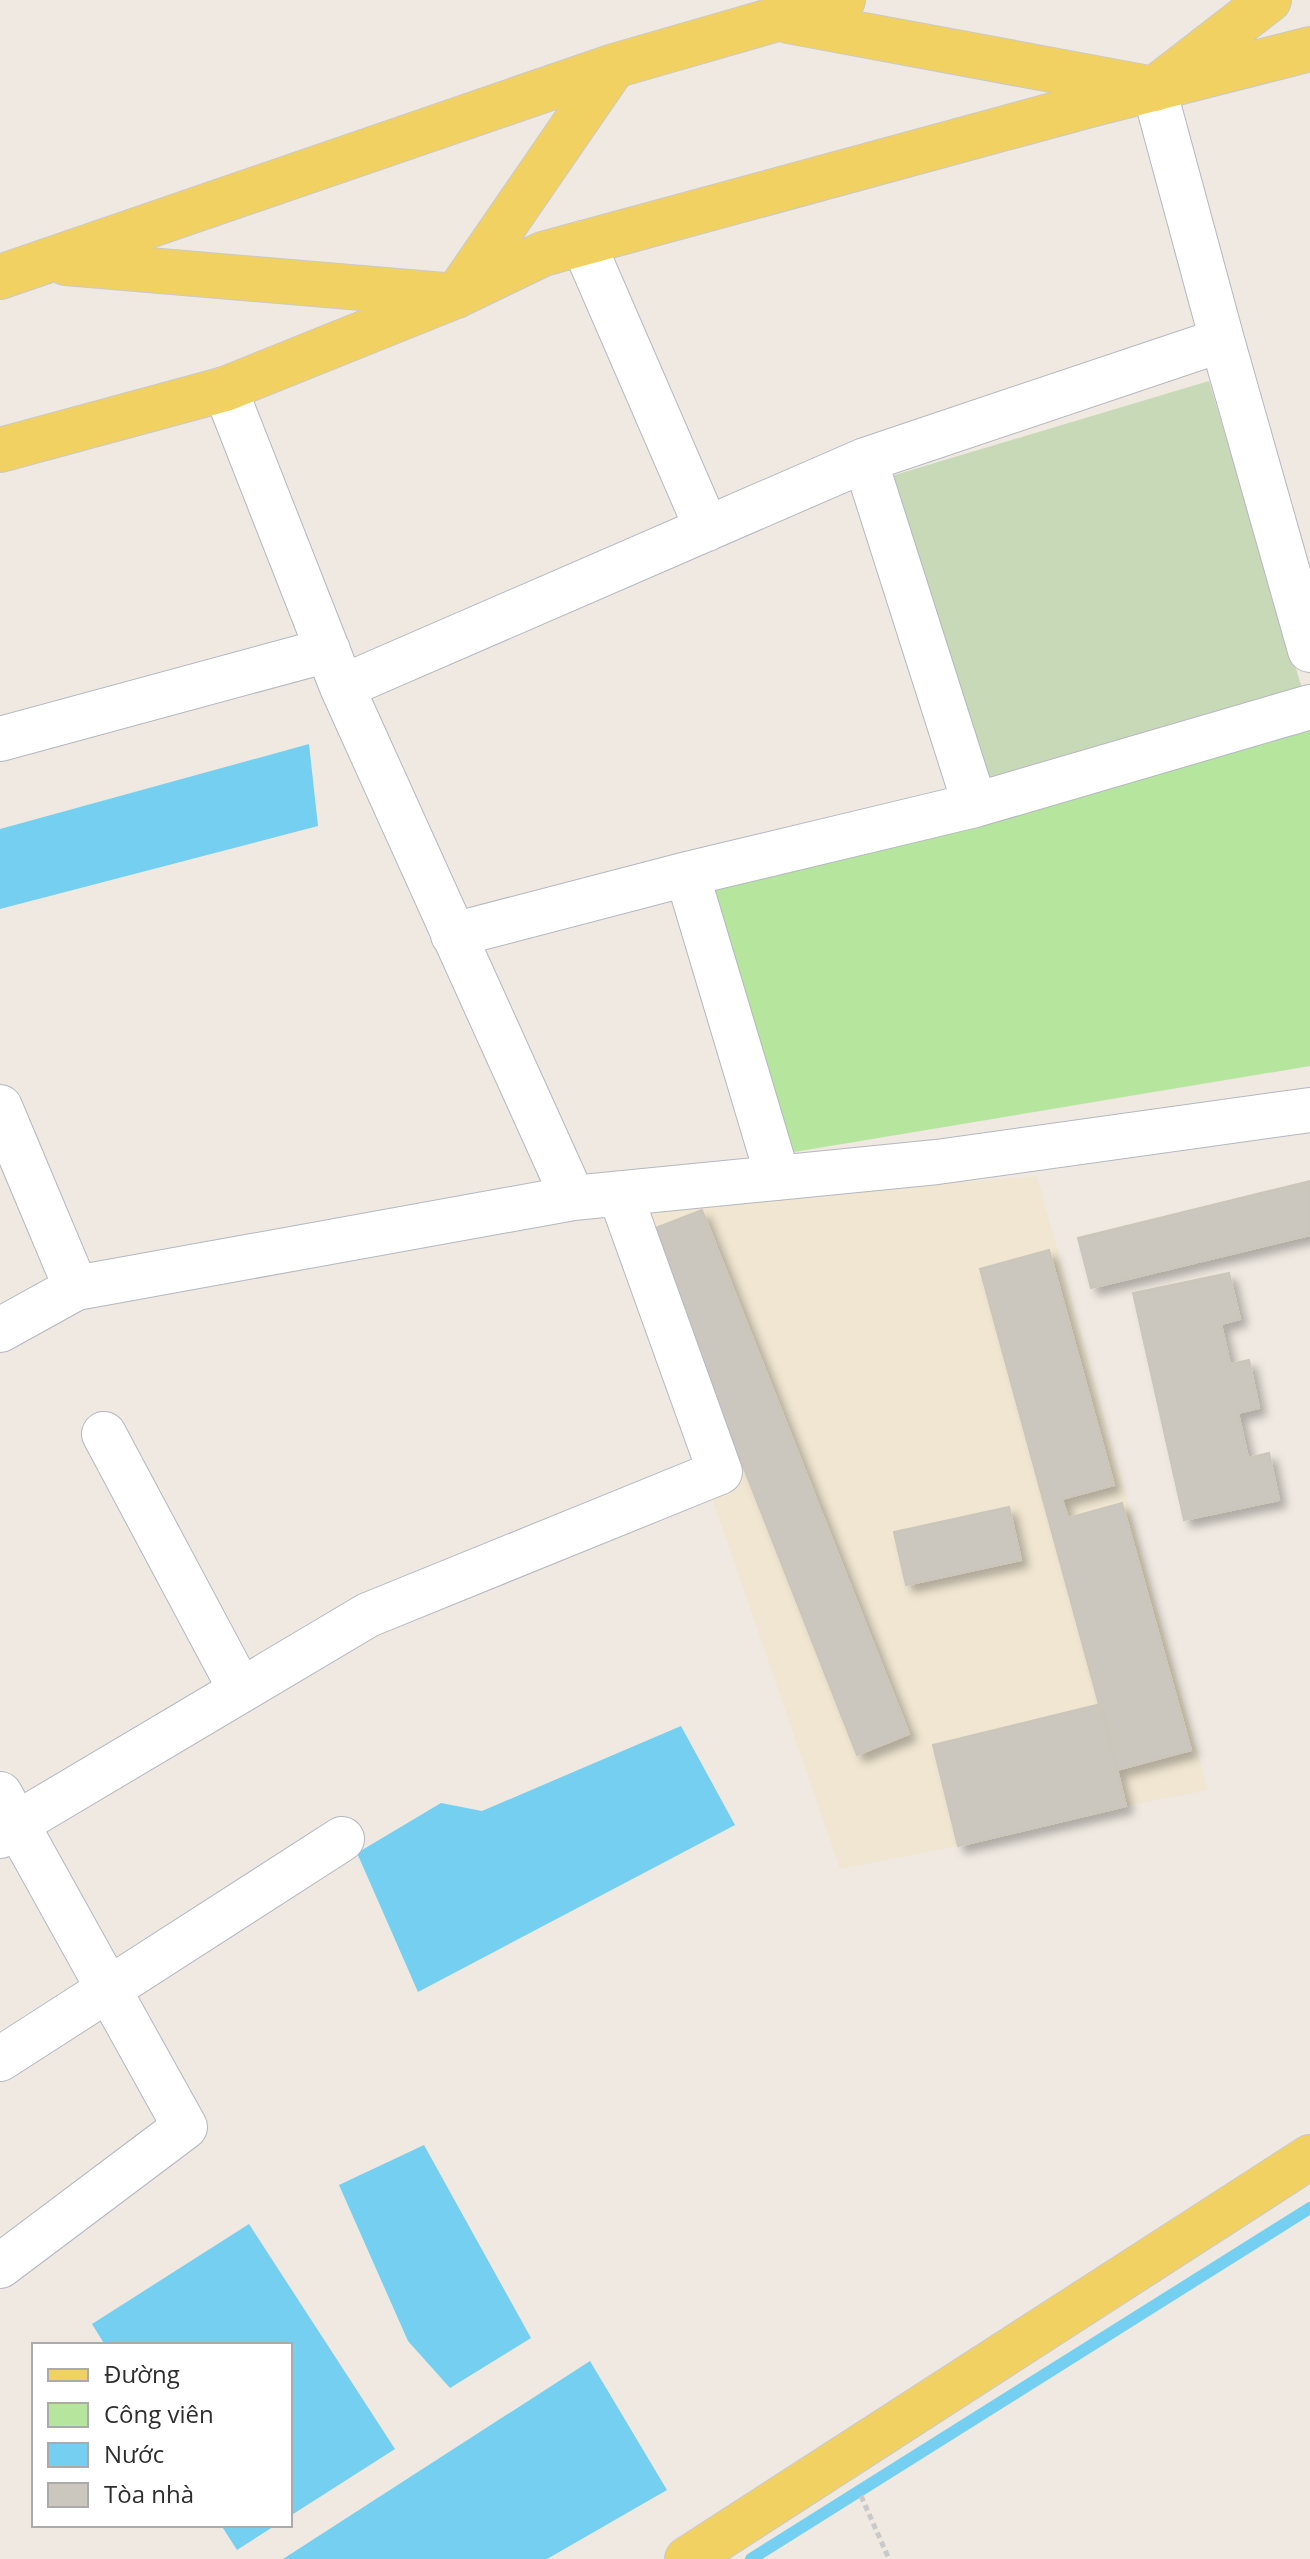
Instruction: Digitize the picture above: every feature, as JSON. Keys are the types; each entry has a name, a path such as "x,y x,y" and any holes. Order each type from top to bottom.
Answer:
{"main road":[{"path":"0,277 614,66 843,0"},
{"path":"780,20 1154,89 1269,0"},
{"path":"0,450 225,389 456,296 543,254 1310,49"},
{"path":"456,296 614,66"},
{"path":"48,261 456,296"},
{"path":"687,2559 1310,2157"}],"street":[{"path":"1154,89 1310,650"},
{"path":"583,243 707,529"},
{"path":"0,739 335,669 707,529 865,460 1222,340"},
{"path":"225,389 335,669 573,1198"},
{"path":"865,460 975,805"},
{"path":"453,935 687,874 975,805 1310,707"},
{"path":"687,874 778,1178"},
{"path":"0,1107 76,1288"},
{"path":"0,1330 76,1288 573,1198 937,1162 1310,1110"},
{"path":"0,2266 185,2127 109,1990 5,1818 368,1615 720,1472 620,1194"},
{"path":"104,1434 240,1689"},
{"path":"0,2059 342,1839"}],"path":[{"path":"848,2457 858,2490 889,2559"}],"shaded area":[{"path":"1037,1176 1208,1790 840,1869 710,1492 647,1208"}],"green space":[{"path":"1209,381 1304,695 982,790 888,477"},
{"path":"1310,722 1310,1066 794,1152 703,893"}],"water":[{"path":"309,744 318,826 0,909 0,829"},
{"path":"681,1726 735,1825 418,1992 357,1853 441,1803 482,1811"},
{"path":"424,2145 531,2338 450,2388 408,2341 339,2185"},
{"path":"249,2224 395,2449 292,2515 292,2343 104,2343 92,2324"},
{"path":"590,2361 667,2490 547,2559 283,2559"},
{"path":"222,2527 273,2527 237,2550"}],"building":[{"path":"1310,1181 1310,1235 1091,1288 1078,1238"},
{"path":"702,1210 909,1734 857,1755 650,1230"},
{"path":"1049,1250 1114,1485 1062,1499 1068,1518 1122,1503 1191,1750 1117,1770 980,1269"},
{"path":"1229,1273 1240,1319 1221,1324 1230,1364 1249,1360 1259,1408 1238,1413 1248,1458 1269,1453 1279,1500 1184,1520 1133,1293"},
{"path":"1009,1507 1021,1560 906,1585 894,1532"},
{"path":"1101,1704 1126,1806 958,1846 933,1745"}],"waterway":[{"path":"751,2559 1310,2208"}]}
